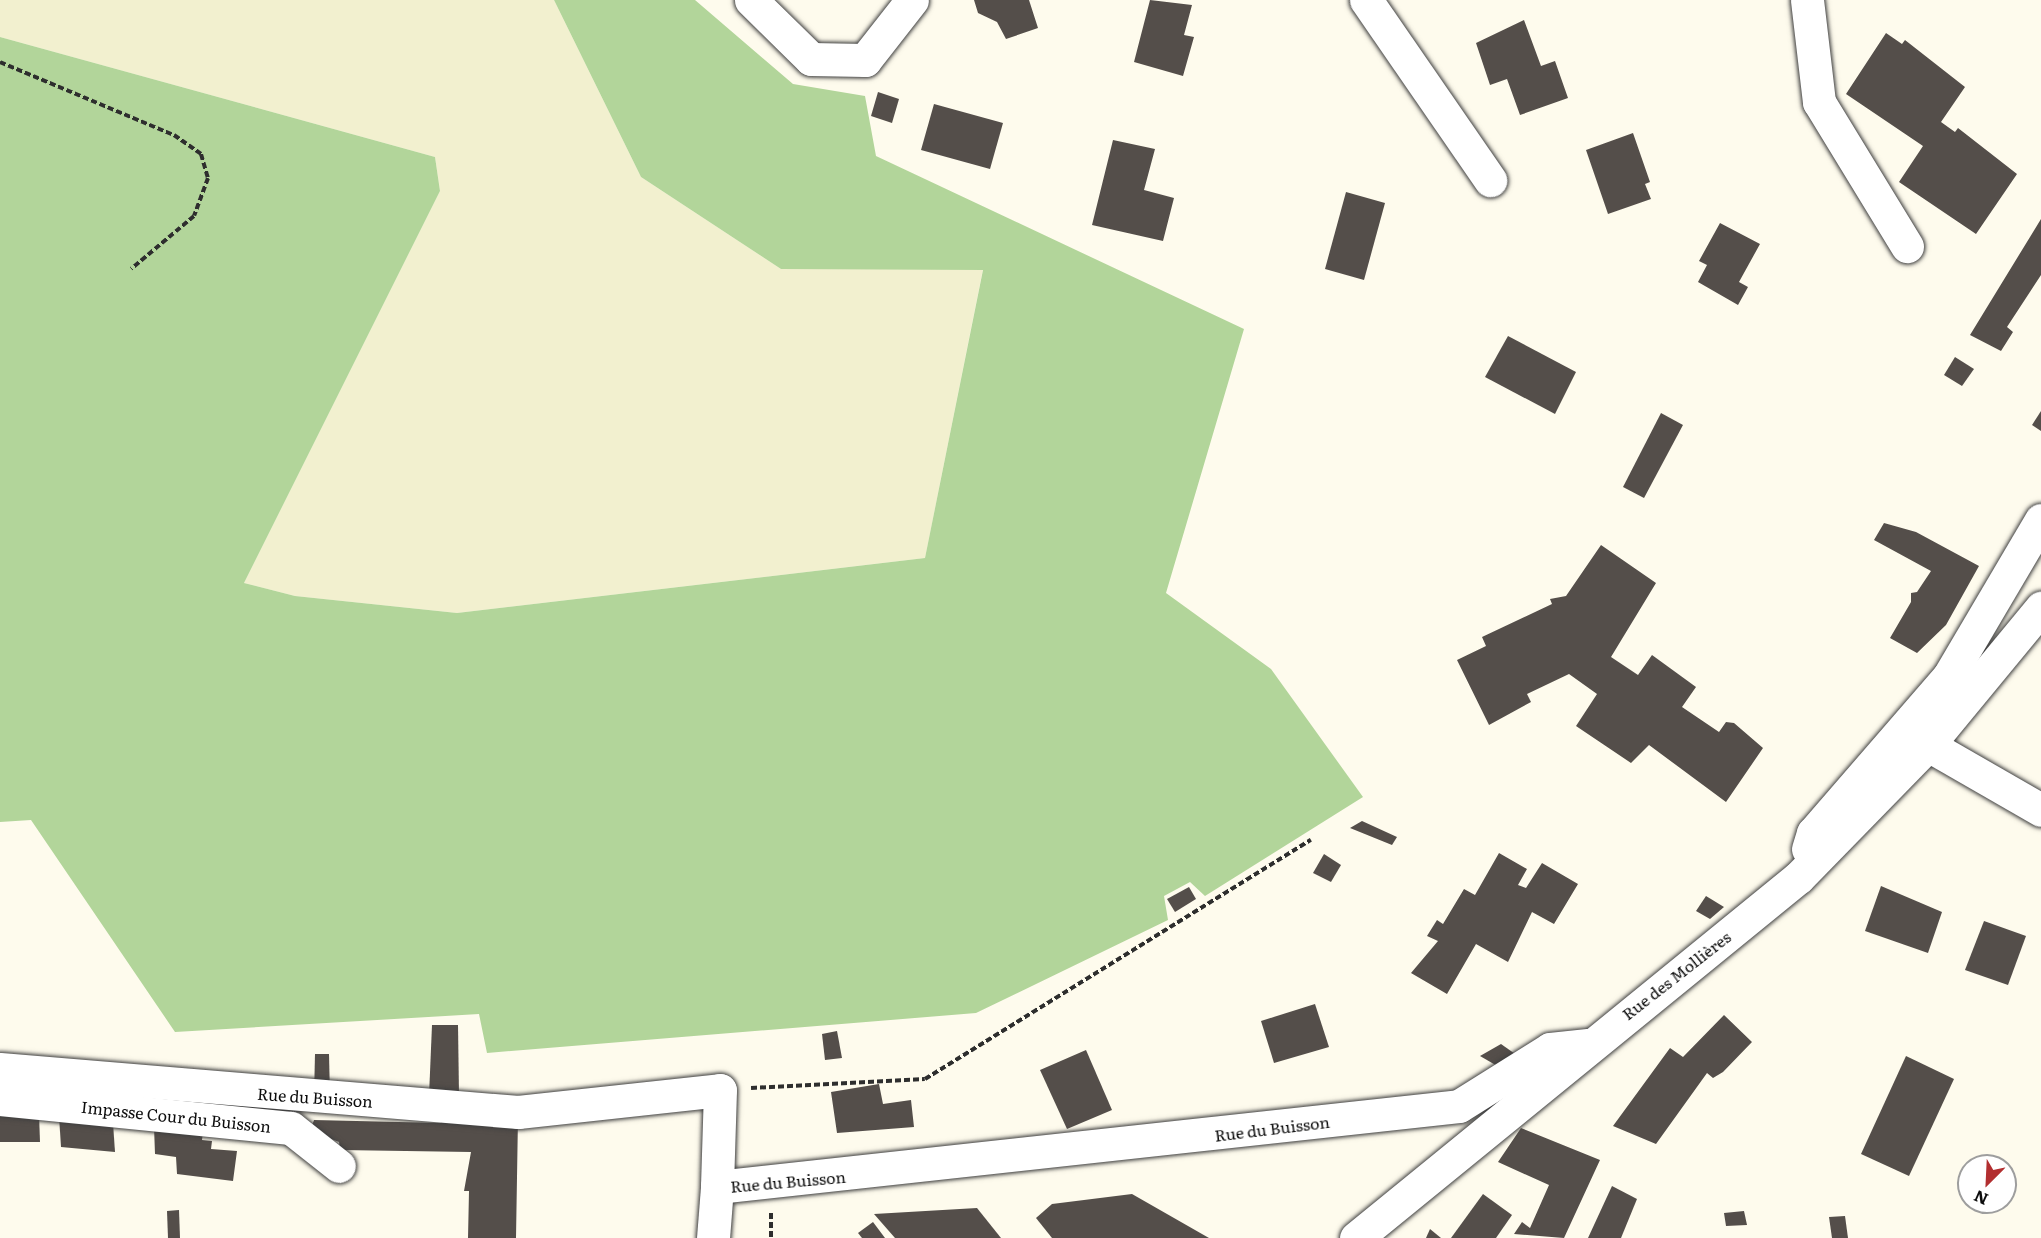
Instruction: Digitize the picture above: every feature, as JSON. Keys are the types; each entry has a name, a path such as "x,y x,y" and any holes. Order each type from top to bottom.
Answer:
{"street":[{"path":"751,0 811,59 865,60 912,0"},
{"path":"1366,0 1490,180"},
{"path":"1807,0 1818,102 1907,246"},
{"path":"1799,877 1813,833 1949,676 2041,520"},
{"name":"Rue des Mollières","path":"1356,1238 1588,1045 1799,877 1928,745 2041,608"},
{"path":"1928,745 2041,810"},
{"name":"Rue du Buisson","path":"0,1069 518,1112 720,1090 717,1187 1459,1106 1550,1050 1588,1045"},
{"name":"Impasse Cour du Buisson","path":"0,1099 291,1128 339,1166"},
{"path":"713,1238 717,1187"}],"path":[{"path":"0,63 174,135 201,153 208,178 194,216 131,269"},
{"path":"720,1090 925,1080 1311,840"}],"shaded area":[{"path":"0,0 554,0 641,177 781,269 983,269 925,558 457,613 295,596 244,583 440,191 435,157 0,37"}],"green space":[{"path":"554,0 695,0 793,84 865,96 876,156 1244,329 1166,593 1271,669 1363,797 1205,896 1190,882 1164,896 1168,920 976,1013 487,1053 479,1014 175,1032 31,820 0,822 0,37 435,157 440,191 244,583 295,596 457,613 925,558 983,270 781,269 641,177"}],"building":[{"path":"974,0 1029,0 1038,28 1006,39 997,22 978,13"},
{"path":"1150,0 1192,5 1184,35 1194,37 1183,76 1134,62"},
{"path":"1524,20 1541,66 1555,61 1568,98 1520,115 1507,79 1490,85 1476,43"},
{"path":"1886,33 1902,44 1905,40 1965,87 1941,122 1955,132 1958,128 2017,174 1976,234 1899,182 1923,146 1846,94"},
{"path":"878,92 899,99 892,123 871,116"},
{"path":"934,104 1003,123 990,169 921,150"},
{"path":"1633,133 1650,182 1645,184 1651,199 1608,214 1586,150"},
{"path":"1113,140 1155,149 1144,190 1174,198 1163,241 1092,225"},
{"path":"1346,192 1385,203 1364,280 1325,269"},
{"path":"2041,219 2041,275 2007,327 2013,332 2001,351 1970,335"},
{"path":"1720,223 1760,244 1739,282 1748,287 1738,305 1698,282 1707,265 1699,261"},
{"path":"1508,336 1576,372 1555,414 1485,377"},
{"path":"1955,357 1974,369 1962,386 1944,375"},
{"path":"2041,411 2041,431 2032,425"},
{"path":"1661,413 1683,425 1644,498 1623,487"},
{"path":"1884,523 1916,532 1979,566 1946,625 1917,653 1890,638 1911,602 1911,593 1917,592 1931,571 1874,540"},
{"path":"1601,545 1656,583 1611,657 1638,675 1652,655 1696,687 1682,707 1719,732 1726,722 1734,723 1763,748 1726,802 1649,745 1631,763 1576,726 1597,694 1569,674 1527,694 1531,702 1489,725 1457,660 1486,646 1482,637 1552,604 1550,599 1566,596"},
{"path":"1362,821 1397,837 1392,845 1350,828"},
{"path":"1499,853 1527,869 1518,885 1526,888 1542,863 1578,884 1554,924 1532,912 1508,962 1476,944 1447,994 1411,973 1438,941 1427,936 1437,920 1443,924 1464,889 1475,895"},
{"path":"1324,854 1341,865 1331,882 1313,873"},
{"path":"1881,886 1942,912 1928,953 1865,931"},
{"path":"1189,887 1196,899 1175,912 1167,899"},
{"path":"1706,896 1724,907 1710,919 1696,911"},
{"path":"1984,921 2026,936 2008,985 1965,970"},
{"path":"1315,1004 1329,1047 1274,1063 1261,1021"},
{"path":"1724,1015 1752,1042 1723,1072 1713,1078 1707,1073 1656,1144 1613,1126 1670,1048 1683,1057"},
{"path":"432,1025 458,1025 459,1095 429,1096"},
{"path":"837,1031 842,1058 825,1060 822,1034"},
{"path":"1501,1044 1518,1056 1499,1067 1480,1056"},
{"path":"1086,1050 1112,1110 1067,1129 1040,1070"},
{"path":"315,1054 329,1054 330,1096 314,1096"},
{"path":"1906,1056 1954,1079 1909,1176 1861,1154"},
{"path":"879,1084 883,1104 911,1100 914,1127 837,1133 831,1092"},
{"path":"0,1112 39,1114 40,1142 0,1142"},
{"path":"59,1116 113,1123 115,1152 61,1147"},
{"path":"518,1117 516,1238 468,1238 469,1191 464,1191 471,1152 340,1150 339,1142 310,1131 314,1120 441,1123 441,1118"},
{"path":"154,1127 203,1132 202,1140 212,1141 211,1149 237,1151 233,1181 177,1174 176,1157 155,1154"},
{"path":"1521,1128 1600,1160 1564,1238 1514,1234 1522,1222 1530,1228 1549,1185 1498,1162"},
{"path":"1612,1186 1637,1199 1621,1238 1588,1238"},
{"path":"1132,1194 1209,1238 1052,1238 1036,1218 1052,1204"},
{"path":"1483,1194 1512,1215 1496,1238 1451,1238"},
{"path":"977,1208 1001,1238 895,1238 874,1214"},
{"path":"179,1210 180,1238 168,1238 167,1211"},
{"path":"1744,1211 1747,1225 1726,1226 1724,1213"},
{"path":"1845,1216 1848,1238 1832,1238 1829,1217"},
{"path":"873,1222 885,1238 862,1238 858,1233"},
{"path":"1430,1229 1441,1238 1426,1238"}]}
